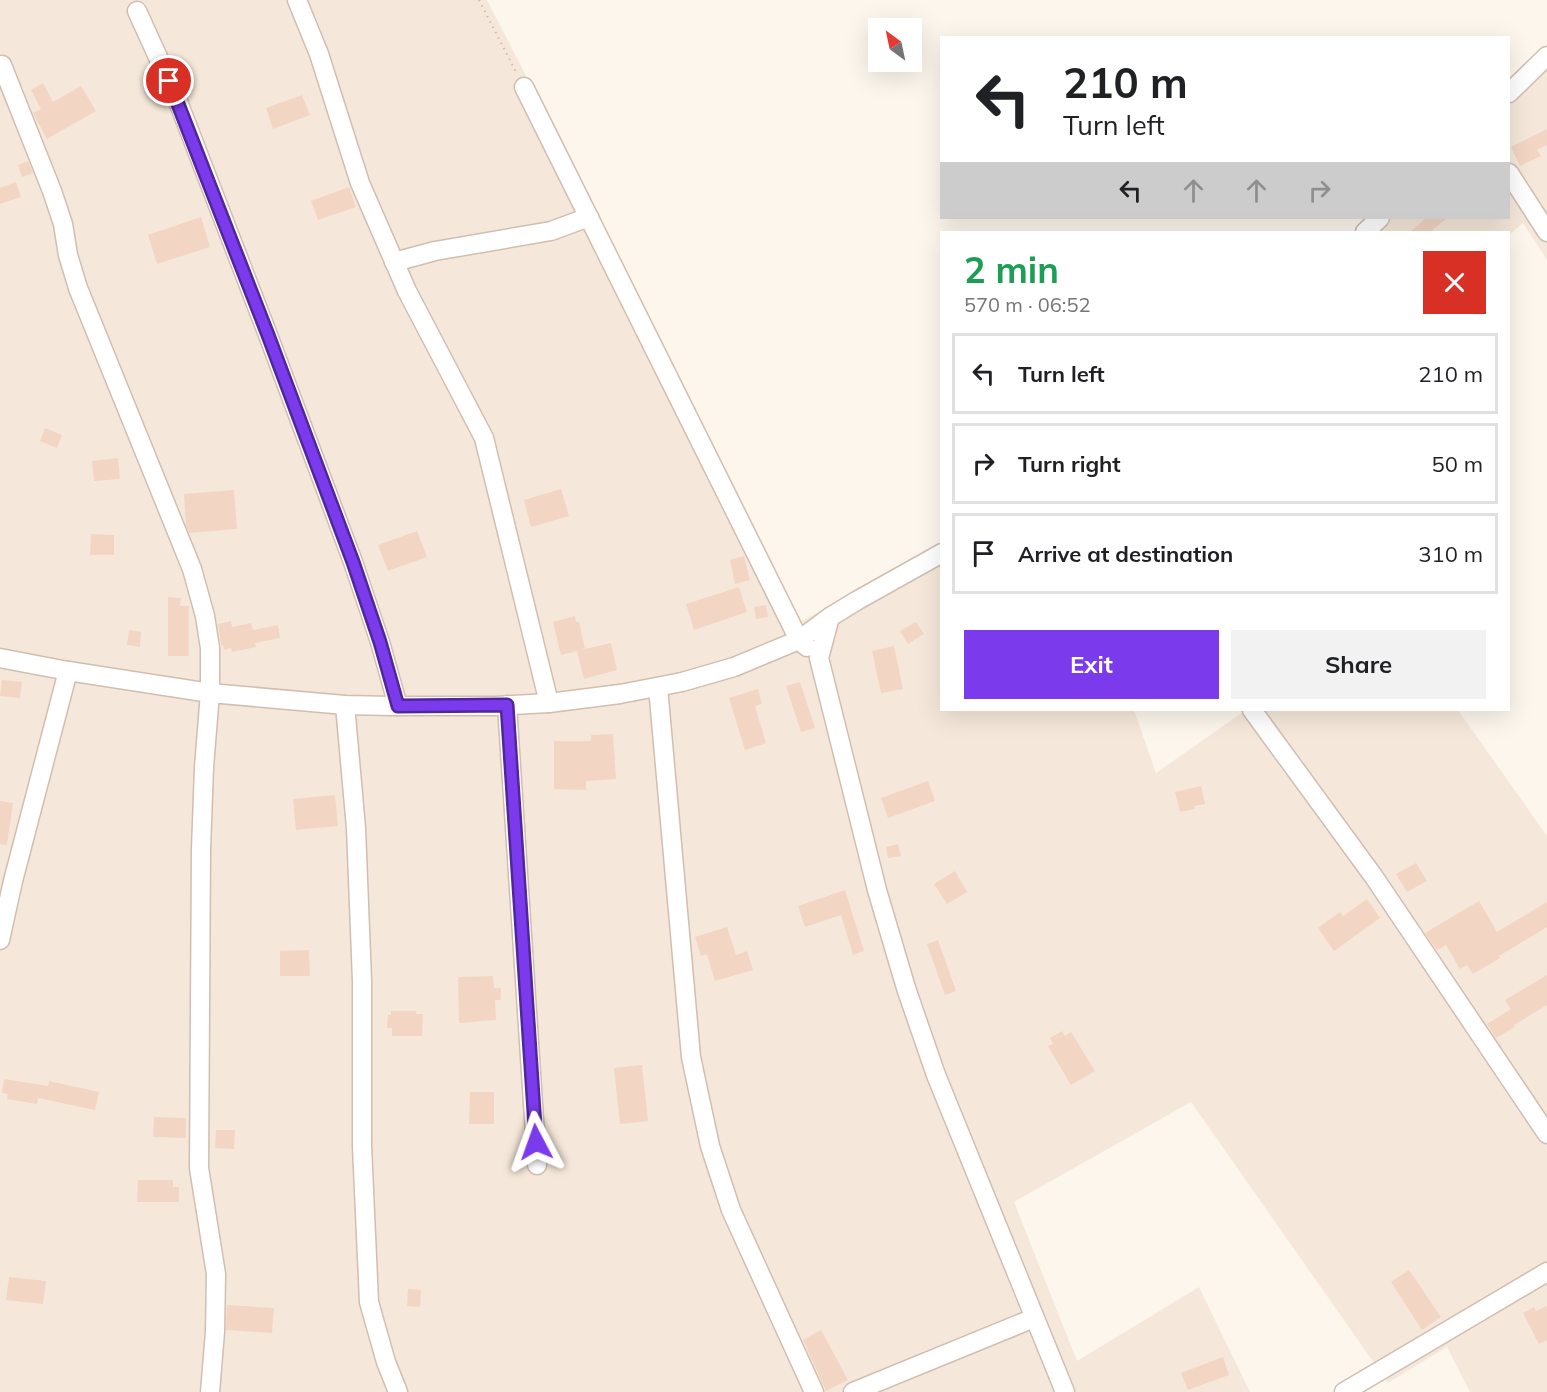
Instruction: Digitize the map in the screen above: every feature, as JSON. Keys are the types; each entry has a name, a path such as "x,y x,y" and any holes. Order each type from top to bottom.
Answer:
{"street":[{"path":"297,0 319,54 360,183 407,291 484,438 549,703"},
{"path":"137,11 177,99 268,335 353,562 380,642 398,706"},
{"path":"1510,92 1547,56"},
{"path":"2,65 52,191 63,224 78,288 192,569 205,616 210,648 210,693 201,850 199,1168 216,1275 215,1332 210,1392"},
{"path":"524,87 799,640 819,658"},
{"path":"1510,174 1547,232"},
{"path":"394,262 435,251 551,231 589,217"},
{"path":"1366,231 1379,219"},
{"path":"0,658 210,693 345,705 549,703 657,687 734,667 799,640 830,617 940,554"},
{"path":"830,617 819,658 877,890 906,988 936,1075 1065,1392"},
{"path":"0,940 68,671"},
{"path":"657,687 691,1057 710,1146 731,1210 814,1392"},
{"path":"345,705 356,828 362,1146 369,1302 386,1362 398,1392"},
{"path":"507,705 537,1166"},
{"path":"1253,711 1374,877 1547,1134"},
{"path":"1344,1392 1547,1272"},
{"path":"853,1392 1034,1318"}],"path":[{"path":"479,0 524,87"}],"shaded area":[{"path":"0,0 487,0 799,622 886,579 940,547 940,711 1134,711 1156,773 1245,711 1459,711 1547,836 1547,1392 1470,1392 1447,1347 1388,1383 1191,1102 1014,1202 1077,1361 1199,1287 1250,1392 0,1392"},
{"path":"1547,49 1547,260 1523,223 1510,234 1510,231 1359,231 1373,219 1510,219 1510,85"}],"building":[{"path":"43,83 53,102 81,86 96,111 47,139 33,113 41,109 31,90"},
{"path":"302,95 310,115 273,129 266,108"},
{"path":"1547,129 1547,145 1537,150 1541,156 1520,166 1511,147"},
{"path":"28,161 33,173 22,177 18,165"},
{"path":"16,182 21,197 0,204 0,188"},
{"path":"349,187 356,207 318,220 311,201"},
{"path":"201,217 210,247 157,264 148,235"},
{"path":"1425,219 1446,219 1431,231 1411,231"},
{"path":"45,428 62,435 57,448 40,441"},
{"path":"118,458 120,479 94,481 92,461"},
{"path":"561,489 569,516 531,527 524,500"},
{"path":"234,490 237,529 189,533 186,525 184,494"},
{"path":"417,531 427,557 388,571 378,545"},
{"path":"91,534 114,535 114,555 90,555"},
{"path":"744,556 750,580 735,584 730,560"},
{"path":"739,587 747,612 694,630 686,604"},
{"path":"168,597 181,598 180,606 189,606 189,656 168,656"},
{"path":"766,605 768,617 756,619 754,607"},
{"path":"575,616 576,622 579,622 585,649 561,655 553,622"},
{"path":"231,621 232,627 251,623 253,630 278,625 280,638 255,643 256,647 232,652 231,648 224,650 218,624"},
{"path":"916,622 924,634 908,644 900,631"},
{"path":"129,630 141,632 140,647 127,645"},
{"path":"611,643 617,670 584,679 577,651"},
{"path":"894,646 903,689 881,693 872,651"},
{"path":"2,680 22,682 20,698 0,696"},
{"path":"800,682 815,728 801,732 786,686"},
{"path":"758,689 762,704 755,706 766,743 745,750 729,698"},
{"path":"613,734 616,779 586,781 586,790 554,789 554,741 591,741 591,735"},
{"path":"928,781 935,801 888,818 881,798"},
{"path":"1201,786 1205,804 1180,812 1175,792"},
{"path":"335,795 338,826 296,830 293,799"},
{"path":"0,801 13,803 7,845 0,844"},
{"path":"898,844 901,856 888,858 886,847"},
{"path":"1416,863 1427,881 1407,892 1396,874"},
{"path":"955,871 967,892 947,904 934,884"},
{"path":"845,890 864,951 853,955 841,915 805,927 798,906"},
{"path":"1367,899 1380,918 1334,951 1318,928 1340,912 1343,916"},
{"path":"1479,901 1497,932 1547,902 1547,927 1473,974 1467,965 1460,969 1446,945 1437,950 1425,933"},
{"path":"727,927 736,955 747,951 753,970 715,981 707,954 701,956 695,937"},
{"path":"938,940 956,991 945,995 927,944"},
{"path":"309,950 310,976 280,976 280,951"},
{"path":"1547,975 1547,1005 1496,1038 1487,1024 1511,1009 1505,1000"},
{"path":"493,976 494,988 501,988 501,1000 495,1000 496,1020 459,1023 458,977"},
{"path":"391,1011 416,1011 416,1014 423,1014 422,1036 392,1036 392,1028 387,1028 388,1015 391,1015"},
{"path":"1062,1031 1065,1036 1071,1032 1095,1071 1071,1085 1048,1046 1053,1044 1050,1038"},
{"path":"642,1065 648,1121 620,1124 614,1068"},
{"path":"4,1079 48,1086 49,1081 99,1092 95,1110 38,1098 37,1104 7,1099 8,1094 2,1093"},
{"path":"470,1092 494,1092 494,1124 469,1124"},
{"path":"154,1117 186,1118 186,1138 153,1137"},
{"path":"216,1130 235,1130 234,1149 215,1148"},
{"path":"138,1180 173,1180 173,1187 179,1187 179,1202 137,1202"},
{"path":"1409,1270 1441,1317 1422,1330 1391,1282"},
{"path":"9,1277 46,1281 43,1304 6,1300"},
{"path":"408,1289 421,1290 420,1307 407,1306"},
{"path":"227,1305 274,1308 272,1333 226,1330"},
{"path":"1547,1306 1547,1340 1539,1344 1523,1313 1534,1307 1536,1311"},
{"path":"821,1330 848,1380 826,1391 803,1340"},
{"path":"1223,1357 1229,1375 1188,1390 1181,1373"}],"route":[{"path":"169,81 353,562 380,642 398,706 507,705 536,1142"}]}
